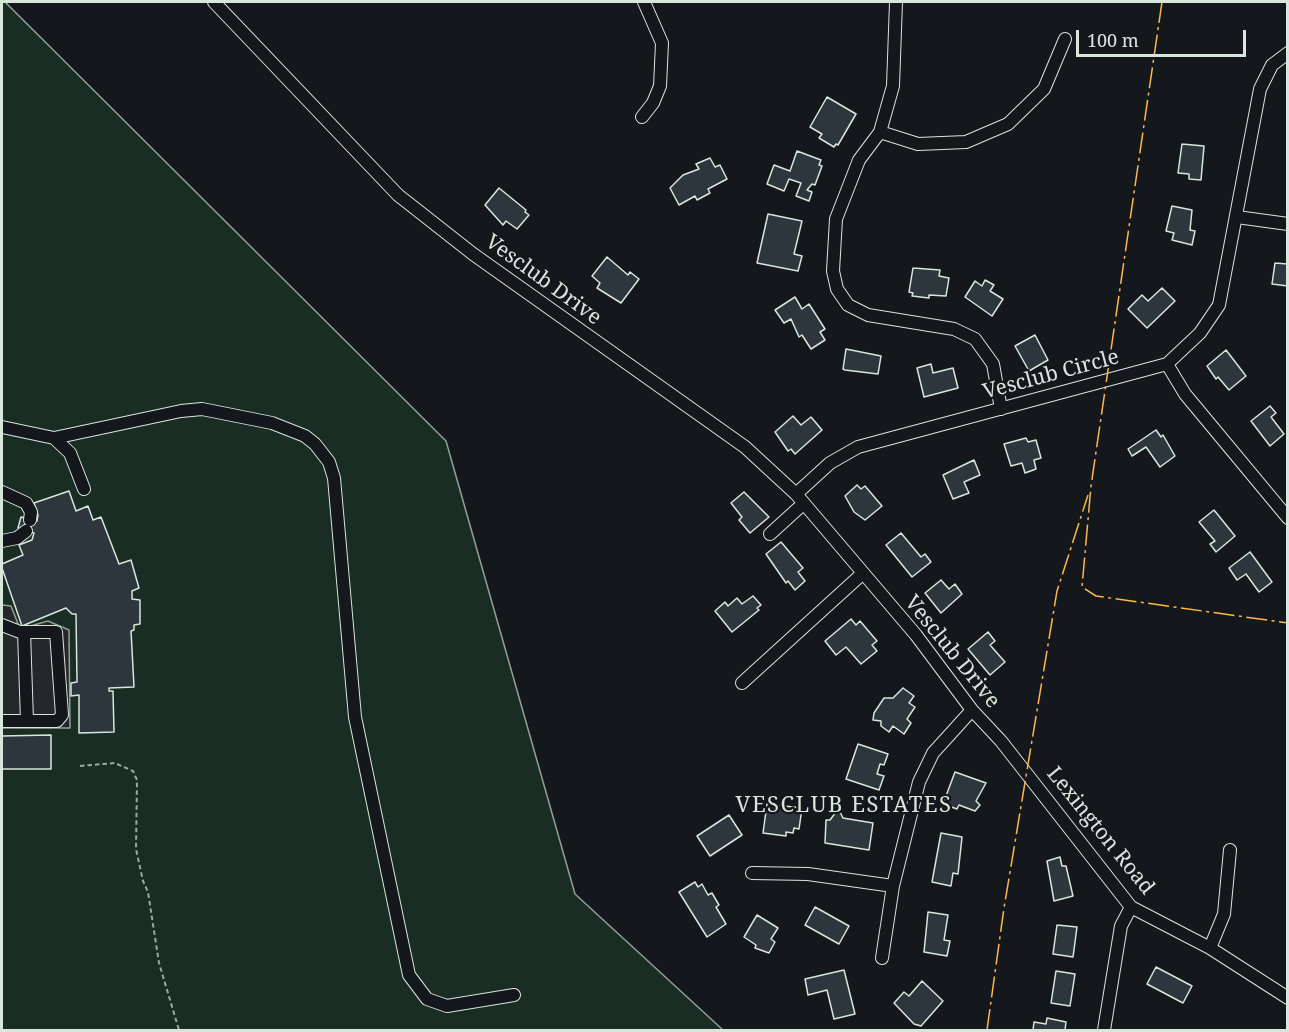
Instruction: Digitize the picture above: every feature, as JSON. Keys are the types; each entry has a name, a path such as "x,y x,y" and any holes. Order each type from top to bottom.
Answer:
{"street":[{"name":"Vesclub Drive","path":"214,2 398,195 473,254 745,447 799,499 916,635 972,710 1012,755"},
{"path":"642,117 653,103 660,86 662,42 644,2"},
{"path":"896,2 893,86 880,132 859,160 836,219 832,271 837,289 848,305 868,315 954,328 975,339 993,364 1001,409"},
{"path":"880,132 918,144 966,142 1008,124 1044,89 1065,39"},
{"name":"Vesclub Circle","path":"770,534 830,463 858,447 1167,364 1200,333 1219,305 1260,88 1272,65 1287,53"},
{"path":"1237,217 1287,224"},
{"path":"1167,364 1185,394 1287,518"},
{"path":"2,427 54,438 181,411 202,409 272,423 304,436 324,453 334,478 355,717 409,975 420,993 437,1004 463,1005 514,995"},
{"path":"54,438 70,453 84,489"},
{"path":"2,492 26,503 31,512 28,525 17,538 2,541"},
{"path":"742,683 862,574"},
{"path":"2,626 24,632 56,632 62,715 57,721 2,722"},
{"path":"24,632 27,721"},
{"path":"882,958 894,886 919,782 933,753 972,710"},
{"name":"Lexington Road","path":"1012,755 1131,907 1210,948 1287,998"},
{"path":"1210,948 1224,914 1230,850"},
{"path":"752,873 808,874 894,886"},
{"path":"1104,1030 1121,926 1131,907"}],"path":[{"path":"80,766 116,764 133,771 136,780 136,849 143,881 148,892 160,970 179,1030"}],"green space":[{"path":"2,2 5,2 446,441 575,894 723,1030 2,1030"}],"shaded area":[{"path":"2,605 11,606 20,629 48,621 69,630 70,728 2,728"}],"building":[{"path":"827,97 856,114 838,145 834,147 819,138 822,134 810,127"},
{"path":"1182,144 1204,146 1201,180 1189,179 1189,174 1178,173"},
{"path":"797,151 821,160 819,165 822,166 815,185 812,184 807,190 812,192 809,201 796,196 801,183 789,179 784,191 767,184 774,165 790,171"},
{"path":"710,158 715,167 720,165 727,179 708,189 710,193 697,200 695,196 679,205 670,188 683,175 699,169 696,164"},
{"path":"499,188 529,215 517,229 506,221 503,225 485,205"},
{"path":"1172,206 1192,210 1190,230 1195,231 1192,245 1172,240 1174,233 1166,231"},
{"path":"768,214 802,221 794,254 802,256 798,271 757,263"},
{"path":"607,257 628,275 630,272 639,279 621,303 597,288 600,283 592,276"},
{"path":"1275,263 1288,264 1288,286 1272,284"},
{"path":"913,268 940,270 939,276 949,278 946,296 929,295 929,298 912,296 913,293 909,292"},
{"path":"985,280 994,285 990,291 1003,299 992,316 965,297 975,281 982,286"},
{"path":"1162,288 1175,301 1147,328 1128,309 1142,295 1148,301"},
{"path":"795,297 802,309 809,304 825,329 820,332 825,340 811,349 802,335 799,337 791,319 784,323 775,310"},
{"path":"1035,335 1048,360 1029,371 1015,346"},
{"path":"846,349 881,356 878,374 843,369"},
{"path":"1226,350 1246,376 1229,390 1218,377 1216,379 1207,366"},
{"path":"931,364 933,373 953,368 958,388 924,397 917,368"},
{"path":"1270,406 1276,413 1271,417 1284,434 1270,446 1251,421"},
{"path":"793,416 801,425 811,417 822,430 795,454 791,449 788,451 775,432"},
{"path":"1156,430 1161,437 1163,435 1175,456 1160,467 1146,447 1132,456 1128,449"},
{"path":"1026,438 1028,442 1036,440 1041,458 1034,460 1036,469 1025,473 1022,463 1011,466 1004,444"},
{"path":"974,460 980,475 964,482 969,493 953,499 943,475"},
{"path":"857,485 861,489 865,486 882,506 865,520 854,512 845,496"},
{"path":"69,491 76,511 88,506 93,520 101,517 119,564 131,560 139,588 132,591 132,599 140,600 140,624 134,625 134,630 131,631 134,687 109,688 109,691 113,691 114,732 79,733 79,695 71,696 71,683 77,682 76,614 72,614 66,608 22,626 2,568 2,564 23,555 19,545 32,540 34,533 18,528 21,517 37,521 38,515 34,503"},
{"path":"744,492 769,517 750,533 739,520 742,517 731,503"},
{"path":"1214,510 1235,536 1216,552 1210,544 1215,541 1199,522"},
{"path":"901,533 921,557 925,554 931,562 912,577 886,545"},
{"path":"781,542 803,568 798,572 805,581 795,590 788,581 786,583 766,554"},
{"path":"1250,552 1272,582 1259,592 1246,574 1237,580 1229,568"},
{"path":"941,580 949,589 955,584 962,594 941,613 925,593"},
{"path":"753,596 761,605 757,608 759,610 732,632 715,611 725,602 728,606 737,598 742,604"},
{"path":"851,619 856,625 860,621 877,641 872,645 877,651 861,664 846,647 836,655 825,641"},
{"path":"988,632 995,641 990,645 1005,662 990,675 968,649"},
{"path":"903,688 914,696 909,703 915,707 907,719 911,723 904,734 893,726 889,732 881,726 881,721 873,720 874,713 884,698 893,698"},
{"path":"51,735 51,769 2,769 2,736"},
{"path":"858,744 888,754 884,765 880,764 877,774 884,776 879,790 846,779"},
{"path":"955,772 986,783 976,801 980,805 975,811 959,805 957,809 943,804"},
{"path":"767,804 802,808 799,829 794,828 793,833 786,832 786,836 763,833"},
{"path":"836,812 840,812 843,818 873,823 869,850 825,843 826,820 830,820"},
{"path":"729,815 742,835 710,856 697,836"},
{"path":"941,833 962,837 958,874 953,873 951,886 932,882"},
{"path":"1060,857 1062,866 1066,866 1073,896 1054,901 1047,861"},
{"path":"695,882 698,887 702,884 708,895 712,893 719,905 716,907 726,924 707,937 679,892"},
{"path":"815,907 849,926 839,944 805,925"},
{"path":"928,912 948,915 944,940 950,941 947,956 924,952"},
{"path":"757,915 778,928 771,939 775,942 769,953 755,948 756,945 744,937"},
{"path":"1057,925 1077,927 1073,957 1053,954"},
{"path":"1156,967 1192,986 1183,1003 1147,984"},
{"path":"844,970 855,1014 834,1019 827,990 808,995 805,979"},
{"path":"1056,971 1075,974 1070,1006 1051,1003"},
{"path":"922,981 943,1001 921,1026 914,1024 894,1003 904,992 909,996"},
{"path":"1047,1018 1066,1022 1065,1030 1033,1030 1034,1022 1046,1024"}],"power":[{"path":"1162,2 1091,486 1082,587 1096,596 1288,623"},
{"path":"987,1030 1004,908 1057,591 1088,495"}],"district":[{"name":"VESCLUB ESTATES","path":"844,806"}]}
